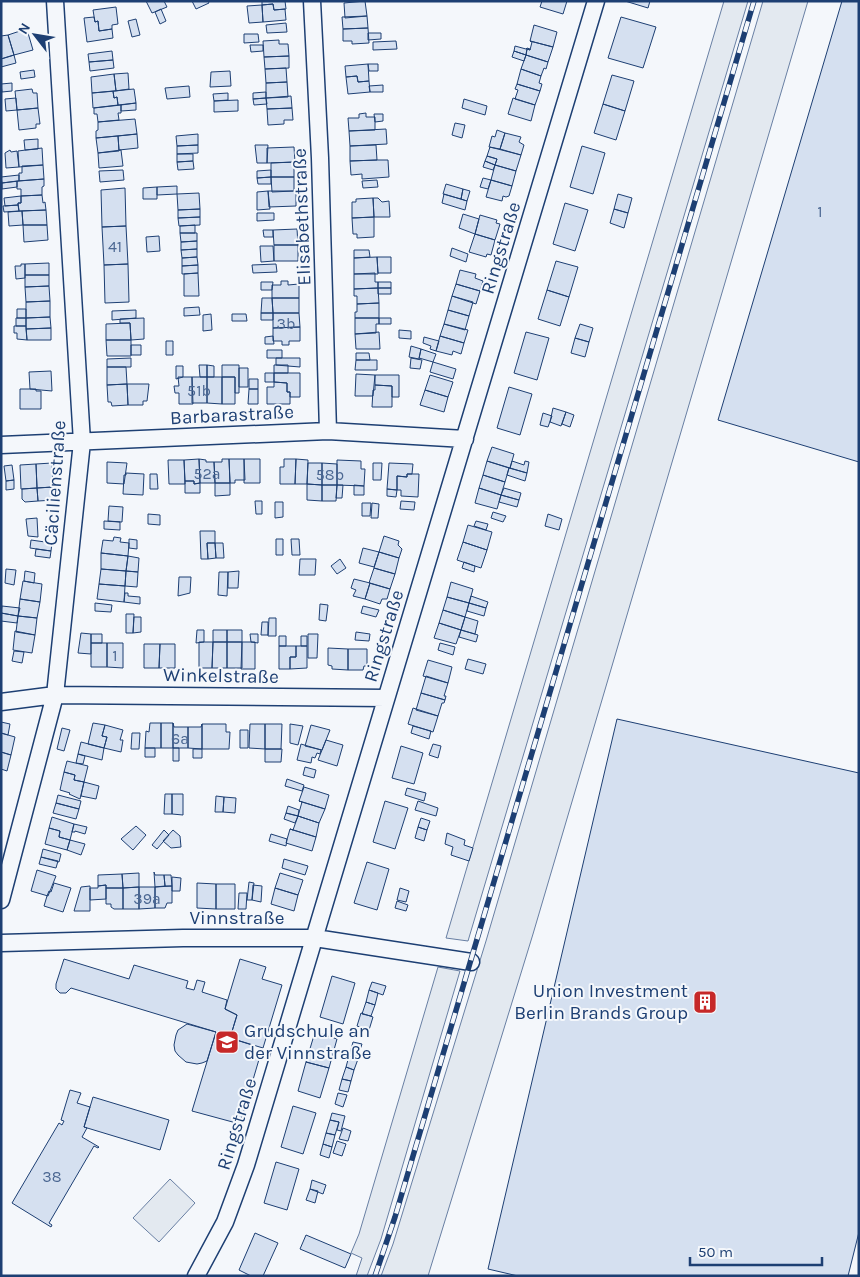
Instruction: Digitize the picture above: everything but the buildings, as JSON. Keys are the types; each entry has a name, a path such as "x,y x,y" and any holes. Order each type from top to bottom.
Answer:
{"street":[{"name":"Cäcilienstraße","path":"1,900 56,694 82,442 55,1"},
{"name":"Elisabethstraße","path":"312,1 320,158 328,431"},
{"name":"Ringstraße","path":"196,1276 225,1222 238,1188 315,938 596,1"},
{"name":"Barbarastraße","path":"1,444 328,431 465,438"},
{"name":"Winkelstraße","path":"1,702 56,694 386,698"},
{"name":"Vinnstraße","path":"1,943 183,938 315,938 471,962"}],"shaded area":[{"path":"724,1 748,1 468,941 446,938"},
{"path":"763,1 808,1 533,934 428,1276 381,1276 393,1244 486,941"},
{"path":"438,967 460,971 381,1239 367,1276 356,1276 362,1258 351,1253 359,1234"},
{"path":"170,1179 195,1203 159,1242 133,1218"}],"railway":[{"path":"375,1276 395,1217 754,1"}],"place":[{"name":"Union Investment Berlin Brands Group","path":"705,1002"},
{"name":"Grudschule an der Vinnstraße","path":"227,1042"}]}
